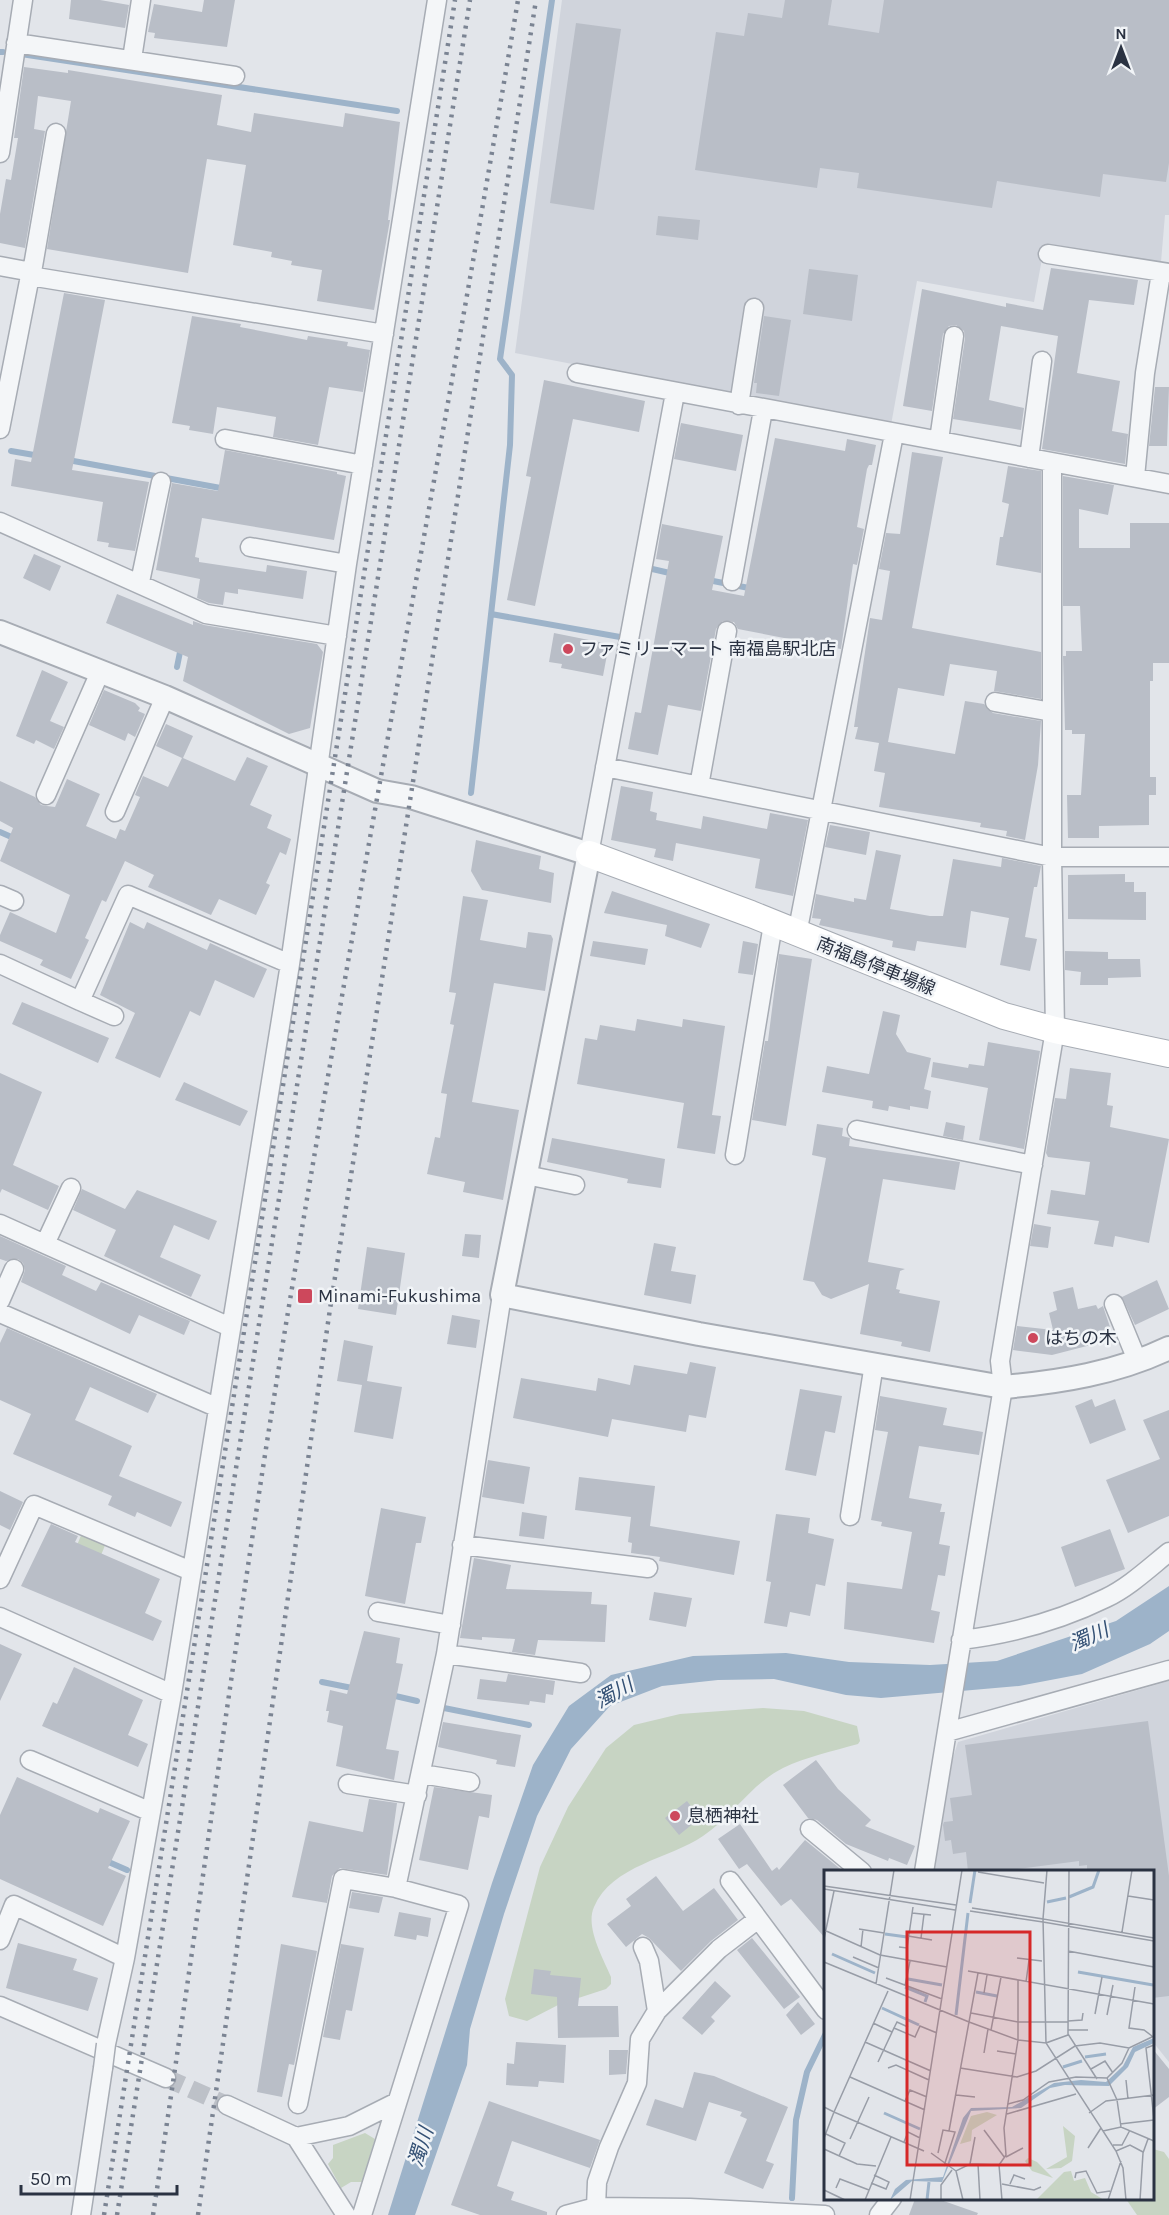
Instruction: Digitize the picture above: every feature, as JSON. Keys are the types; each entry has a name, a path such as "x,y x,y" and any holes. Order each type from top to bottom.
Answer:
{"main road":[{"name":"南福島停車場線","path":"590,854 1004,1016 1055,1030 1169,1054"}],"street":[{"path":"0,153 23,0"},
{"path":"132,59 141,0"},
{"path":"81,2215 106,2044 125,1958 172,1694 216,1407 290,964 347,564 437,0"},
{"path":"16,43 235,76"},
{"path":"0,429 56,133"},
{"path":"1048,254 1165,273 1145,373 1135,477"},
{"path":"0,266 31,274 384,334"},
{"path":"739,405 754,308"},
{"path":"939,440 954,336"},
{"path":"1029,458 1042,361"},
{"path":"577,373 763,410 939,440 1169,484"},
{"path":"396,1888 446,1654 502,1296 590,854 675,393"},
{"path":"732,581 763,410"},
{"path":"797,934 894,434"},
{"path":"225,439 363,465"},
{"path":"921,1869 953,1700 1003,1387 1000,1361 1055,1030 1052,857 1052,463"},
{"path":"140,582 161,482"},
{"path":"0,522 140,582 206,614 337,636"},
{"path":"250,547 347,564"},
{"path":"699,786 727,631"},
{"path":"0,633 165,698 377,791 411,797 590,854"},
{"path":"46,795 100,672"},
{"path":"115,812 165,698"},
{"path":"995,702 1052,712"},
{"path":"605,767 1052,857 1169,856"},
{"path":"80,1001 128,895 290,964"},
{"path":"735,1155 773,924"},
{"path":"0,964 114,1016"},
{"path":"857,1130 1033,1165"},
{"path":"526,1175 575,1185"},
{"path":"45,1244 71,1188"},
{"path":"0,1224 230,1327"},
{"path":"0,1301 14,1269"},
{"path":"502,1296 1003,1387 1097,1374 1169,1348"},
{"path":"1114,1304 1137,1360"},
{"path":"0,1313 216,1407"},
{"path":"850,1516 874,1364"},
{"path":"0,1579 34,1506 191,1571"},
{"path":"462,1545 648,1568"},
{"path":"960,1647 1012,1632 1107,1597 1134,1580 1169,1552"},
{"path":"378,1612 451,1625"},
{"path":"0,1617 172,1694"},
{"path":"446,1654 581,1673"},
{"path":"947,1732 1169,1670"},
{"path":"30,1760 151,1812"},
{"path":"422,1774 470,1782"},
{"path":"348,1784 417,1796"},
{"path":"810,1829 860,1870"},
{"path":"298,2103 343,1879 396,1888 459,1905 362,2215"},
{"path":"730,1881 824,2009"},
{"path":"0,1940 14,1905 125,1958"},
{"path":"596,2207 597,2182 609,2147 638,2083 640,2039 657,2011 719,1949 758,1919"},
{"path":"643,1947 649,1961 657,2011"},
{"path":"0,2006 166,2079"},
{"path":"296,2137 349,2126 397,2102"},
{"path":"227,2105 296,2137 346,2215"},
{"path":"879,2215 891,2200"},
{"path":"566,2215 596,2207 675,2212 825,2215"}],"shaded area":[{"path":"562,0 1169,0 1169,215 1165,215 1161,262 1044,248 1034,302 917,281 891,425 515,353"},
{"path":"1169,1681 1169,2062 1154,2043 1154,1870 934,1870 949,1770 958,1742"}],"green space":[{"path":"82,1533 106,1543 90,1582 66,1572"},
{"path":"763,1708 804,1711 857,1726 860,1741 858,1744 810,1757 783,1768 761,1783 703,1836 642,1864 614,1881 602,1893 592,1915 593,1933 611,1977 611,1984 606,1989 560,2004 527,2021 509,2016 505,1999 540,1867 568,1807 606,1748 634,1725 680,1714"},
{"path":"365,2133 375,2139 362,2182 351,2182 341,2188 328,2164 333,2158 333,2145"},
{"path":"1154,2149 1164,2152 1169,2159 1169,2215 1137,2215 1127,2200 1154,2200"}],"water":[{"name":"濁川","path":"1169,1586 1169,1631 1150,1644 1082,1674 1019,1686 881,1698 846,1695 774,1679 718,1680 662,1686 610,1706 571,1749 537,1816 504,1914 470,2029 467,2065 415,2215 388,2215 492,1883 533,1765 569,1706 611,1675 693,1656 786,1653 849,1662 930,1665 997,1661 1116,1621"}],"building":[{"path":"71,0 100,0 129,5 125,28 69,19"},
{"path":"204,0 235,0 227,47 154,38 155,33 148,32 154,4 202,12"},
{"path":"785,0 832,0 828,25 879,33 884,0 1169,0 1169,163 1166,182 1103,174 1100,197 997,181 992,208 857,188 859,173 820,168 817,188 695,170 716,32 744,36 748,13 782,18"},
{"path":"576,23 621,29 594,210 550,203"},
{"path":"24,67 68,73 68,70 222,95 217,125 251,132 254,113 343,127 345,113 400,122 388,220 390,220 374,310 317,301 322,270 291,265 292,261 271,257 272,252 233,245 246,165 207,159 188,273 47,249 71,101 38,96 34,129 45,131 25,248 0,243 0,214 6,179 11,180 18,138 14,138"},
{"path":"658,216 700,220 698,240 656,235"},
{"path":"1051,268 1138,280 1134,305 1089,300 1077,373 1120,381 1112,431 1128,434 1125,464 1042,449 1058,336 1001,326 989,400 1024,408 1021,430 953,419 965,338 964,331 956,325 949,326 943,334 932,411 903,406 922,289 1006,307 1006,303 1043,310"},
{"path":"809,269 858,275 852,321 803,314"},
{"path":"64,293 105,300 72,470 149,482 135,551 108,547 109,543 97,541 103,502 11,486 15,459 31,462"},
{"path":"192,316 241,324 240,327 307,340 308,336 348,342 347,346 370,350 363,392 329,387 318,445 273,437 276,417 217,407 213,434 189,430 190,426 172,423"},
{"path":"764,316 791,320 779,396 756,393 757,383 754,383"},
{"path":"544,380 645,401 639,432 573,419 535,606 507,600 531,477 526,476"},
{"path":"1155,387 1169,387 1167,446 1149,446"},
{"path":"681,423 743,435 736,471 674,459"},
{"path":"775,438 845,451 847,439 876,445 872,465 869,465 867,469 857,527 864,529 857,565 853,564 841,649 738,629 734,622 723,621 716,629 701,711 668,705 658,755 628,749 635,712 641,713 669,561 656,559 662,524 723,536 712,590 744,596"},
{"path":"225,450 337,472 337,474 346,476 334,540 202,518 195,557 199,558 199,562 266,572 267,565 307,571 303,599 238,589 238,594 225,592 223,605 209,603 197,598 200,579 156,570 172,483 218,491"},
{"path":"912,452 943,457 912,628 1041,652 1041,699 994,691 997,671 950,664 944,696 898,688 888,742 955,754 965,701 984,704 993,713 1041,721 1038,765 1025,840 1006,836 1007,831 980,827 981,823 879,807 885,773 874,771 879,743 855,739 858,727 854,727 870,618 882,620 890,571 879,569 886,533 900,534"},
{"path":"1008,466 1041,471 1041,573 996,565 1000,537 1003,537 1009,504 1002,502"},
{"path":"1063,476 1114,485 1108,515 1079,509 1079,548 1130,548 1130,523 1169,523 1169,663 1153,663 1153,681 1150,681 1150,777 1156,777 1156,795 1149,795 1149,825 1099,826 1099,838 1068,838 1067,795 1081,795 1085,734 1072,734 1072,730 1065,730 1063,656 1066,656 1066,651 1082,651 1080,606 1063,606"},
{"path":"34,554 61,566 50,591 23,578"},
{"path":"117,594 193,625 193,621 204,625 317,644 323,652 310,728 289,734 183,681 188,657 106,623"},
{"path":"554,633 609,644 603,676 561,668 562,664 549,662"},
{"path":"42,670 68,682 50,721 64,727 54,749 36,740 34,744 16,736"},
{"path":"104,690 135,703 140,708 138,711 145,714 135,737 128,733 125,741 89,725"},
{"path":"166,724 193,736 183,758 235,781 247,757 268,766 250,805 272,815 267,828 291,839 286,855 280,852 266,883 270,885 256,915 219,899 211,915 148,887 154,875 125,861 106,902 102,900 85,938 89,940 71,979 40,965 43,960 0,941 0,935 10,912 56,933 70,895 0,861 13,828 0,821 0,781 35,797 41,805 47,806 55,807 67,779 100,794 86,826 116,839 120,829 125,831 140,797 135,795 143,776 168,787 182,758 156,746"},
{"path":"621,786 653,792 650,811 657,813 656,820 701,829 703,816 767,829 770,813 808,820 793,896 755,888 760,859 676,843 673,861 654,857 656,849 611,840"},
{"path":"830,825 870,832 866,855 825,847"},
{"path":"476,840 541,856 539,869 554,873 551,903 482,890 471,871"},
{"path":"876,850 901,855 890,909 930,916 943,916 953,859 1001,867 1002,858 1041,866 1037,887 1034,887 1025,937 1037,939 1030,971 1000,965 1009,918 971,911 966,948 917,941 915,951 892,947 893,941 819,925 821,919 812,918 816,894 854,902 854,898 866,900"},
{"path":"1125,874 1125,882 1134,882 1134,892 1146,892 1146,920 1068,919 1068,875"},
{"path":"612,891 710,924 701,948 665,936 667,925 604,913"},
{"path":"463,896 488,900 480,940 526,948 528,932 551,935 553,939 545,991 494,983 472,1102 519,1110 503,1200 463,1192 465,1182 427,1174 435,1137 440,1138 447,1094 441,1093 454,1025 450,1024 456,993 449,992"},
{"path":"130,922 144,929 147,922 207,950 210,943 267,969 254,998 215,980 200,1016 190,1011 160,1078 115,1058 135,1013 100,995"},
{"path":"593,941 648,949 645,965 590,956"},
{"path":"743,941 758,944 753,975 738,973"},
{"path":"1065,951 1108,952 1108,959 1140,959 1141,977 1108,978 1108,985 1080,985 1081,972 1065,970"},
{"path":"779,954 812,959 786,1126 752,1120 765,1041 768,1041"},
{"path":"22,1002 109,1038 98,1063 12,1024"},
{"path":"883,1011 900,1015 896,1034 907,1052 931,1058 924,1089 931,1091 928,1109 910,1106 910,1110 889,1106 888,1111 872,1108 873,1101 822,1092 827,1066 869,1074"},
{"path":"637,1019 682,1027 683,1019 725,1026 712,1115 721,1116 715,1154 677,1148 684,1103 577,1084 585,1038 597,1040 600,1025 635,1031"},
{"path":"988,1042 1040,1051 1024,1149 979,1140 988,1088 931,1077 933,1062 968,1068 969,1064 984,1066"},
{"path":"1070,1068 1111,1073 1107,1105 1113,1106 1110,1127 1169,1139 1149,1243 1115,1236 1113,1247 1094,1244 1099,1221 1047,1214 1051,1190 1085,1195 1090,1162 1048,1157 1046,1153 1055,1098 1066,1099"},
{"path":"0,1073 42,1092 13,1165 59,1186 48,1210 2,1189 0,1193"},
{"path":"184,1082 248,1111 240,1126 175,1100"},
{"path":"946,1122 965,1126 963,1140 943,1136"},
{"path":"817,1124 843,1128 842,1136 850,1138 849,1146 960,1162 955,1190 883,1179 868,1262 905,1269 900,1271 896,1289 900,1290 899,1293 940,1301 930,1352 901,1346 902,1342 860,1334 869,1284 831,1299 822,1295 814,1282 803,1280 826,1158 812,1155"},
{"path":"552,1138 665,1159 661,1188 627,1183 628,1179 547,1162"},
{"path":"82,1189 125,1209 137,1190 217,1221 209,1240 174,1225 160,1257 201,1275 191,1297 104,1256 116,1230 73,1210"},
{"path":"1034,1224 1051,1227 1048,1248 1030,1246"},
{"path":"465,1234 481,1235 479,1258 462,1256"},
{"path":"0,1236 66,1266 62,1275 96,1291 101,1282 190,1321 184,1335 139,1315 130,1334 21,1282 25,1270 23,1263 18,1259 6,1261 0,1259"},
{"path":"654,1243 676,1247 671,1271 696,1275 691,1304 644,1295"},
{"path":"367,1247 405,1253 396,1315 358,1309"},
{"path":"1157,1280 1169,1309 1135,1325 1122,1297"},
{"path":"1073,1287 1078,1309 1096,1305 1098,1309 1103,1306 1114,1339 1052,1355 1013,1350 1017,1326 1053,1330 1049,1313 1057,1310 1053,1292"},
{"path":"452,1315 480,1320 476,1348 447,1344"},
{"path":"7,1328 157,1394 148,1413 90,1387 75,1420 132,1446 119,1476 182,1502 171,1527 137,1512 135,1517 108,1505 112,1496 13,1454 31,1414 0,1400 0,1343"},
{"path":"344,1340 373,1346 367,1381 402,1387 393,1439 354,1432 362,1385 337,1381"},
{"path":"690,1362 716,1367 706,1418 689,1415 686,1432 612,1419 608,1437 513,1418 521,1378 596,1391 598,1378 630,1385 634,1365 687,1374"},
{"path":"800,1389 842,1396 835,1433 825,1431 816,1476 785,1470"},
{"path":"880,1396 947,1408 943,1425 983,1432 979,1455 919,1446 909,1498 942,1504 940,1512 945,1512 939,1544 950,1546 945,1576 938,1575 931,1610 940,1612 934,1643 844,1629 847,1582 902,1589 912,1532 881,1526 882,1522 871,1520 888,1432 875,1430"},
{"path":"1092,1399 1095,1407 1115,1399 1126,1430 1090,1444 1075,1406"},
{"path":"1169,1410 1169,1516 1128,1533 1106,1480 1160,1459 1143,1420"},
{"path":"488,1460 530,1467 524,1504 482,1497"},
{"path":"579,1477 655,1486 650,1526 740,1541 734,1575 659,1561 660,1557 631,1553 632,1543 628,1542 631,1517 575,1510"},
{"path":"0,1491 23,1502 10,1530 0,1525"},
{"path":"381,1508 426,1517 421,1543 416,1543 405,1604 365,1596"},
{"path":"522,1512 547,1516 544,1539 519,1536"},
{"path":"776,1514 810,1518 808,1533 834,1539 825,1586 816,1584 810,1616 790,1612 787,1627 764,1623 771,1582 766,1581"},
{"path":"51,1524 78,1536 75,1542 160,1579 145,1613 162,1621 153,1641 21,1586"},
{"path":"1110,1529 1125,1569 1075,1587 1061,1547"},
{"path":"474,1558 511,1565 506,1589 592,1592 591,1604 607,1605 605,1642 538,1640 535,1655 512,1652 515,1639 460,1638"},
{"path":"654,1592 692,1598 686,1627 649,1620"},
{"path":"364,1631 400,1638 396,1663 403,1664 386,1749 399,1751 394,1780 336,1766 343,1726 327,1722 329,1711 326,1711 330,1690 347,1694"},
{"path":"0,1644 22,1654 0,1701"},
{"path":"74,1667 143,1700 128,1735 148,1744 138,1767 42,1726 53,1702 57,1704"},
{"path":"508,1674 555,1681 553,1695 546,1694 545,1703 530,1701 529,1705 477,1699 480,1679 506,1682"},
{"path":"1148,1721 1169,1876 1169,1996 1154,1998 1154,1870 1087,1870 1087,1865 1079,1866 1079,1861 1018,1870 968,1870 966,1852 953,1854 951,1840 945,1841 943,1825 944,1822 953,1821 950,1798 972,1795 965,1745"},
{"path":"443,1722 521,1735 515,1767 496,1764 497,1760 438,1747"},
{"path":"816,1760 838,1789 871,1820 865,1826 915,1846 907,1865 889,1858 888,1861 846,1844 817,1820 808,1818 783,1785"},
{"path":"17,1777 98,1813 100,1808 130,1821 108,1868 126,1876 103,1926 0,1879 0,1815"},
{"path":"434,1787 492,1795 489,1818 479,1816 468,1870 419,1860"},
{"path":"369,1799 397,1803 387,1875 340,1868 332,1876 327,1903 292,1897 309,1821 363,1832"},
{"path":"687,1801 700,1818 679,1835 665,1818"},
{"path":"740,1824 772,1871 777,1867 779,1870 805,1840 842,1870 824,1870 824,1937 791,1899 781,1906 747,1864 739,1869 718,1839"},
{"path":"656,1876 683,1911 714,1888 738,1920 711,1941 681,1971 649,1938 642,1934 626,1947 607,1924 631,1906 626,1899"},
{"path":"352,1892 383,1897 379,1913 349,1908"},
{"path":"399,1912 431,1918 428,1937 417,1935 416,1940 394,1936"},
{"path":"752,1938 800,1997 784,2009 737,1950"},
{"path":"18,1943 77,1959 73,1970 98,1978 88,2011 6,1988"},
{"path":"281,1944 317,1951 294,2065 289,2064 282,2097 257,2092"},
{"path":"341,1944 364,1948 352,2011 346,2010 340,2040 323,2037"},
{"path":"534,1969 551,1971 550,1975 581,1978 578,2006 618,2006 619,2037 558,2038 557,1997 531,1994"},
{"path":"715,1981 731,1996 711,2017 715,2021 702,2035 682,2018"},
{"path":"798,2002 815,2024 801,2035 786,2015"},
{"path":"516,2042 566,2045 564,2083 539,2081 538,2087 506,2085 507,2063 514,2064"},
{"path":"609,2050 628,2050 626,2074 609,2075"},
{"path":"1154,2050 1169,2069 1169,2097 1154,2108"},
{"path":"694,2072 714,2076 788,2107 766,2161 774,2164 763,2189 724,2173 747,2119 740,2116 742,2112 709,2102 696,2141 646,2125 655,2099 683,2108"},
{"path":"489,2101 600,2140 590,2168 512,2141 497,2186 514,2192 511,2200 547,2212 547,2215 480,2215 451,2205"},
{"path":"915,2200 941,2200 978,2213 977,2215 909,2215"}],"waterway":[{"path":"471,793 510,445 512,375 500,359 552,0"},
{"path":"21,54 397,111"},
{"path":"11,451 40,456"},
{"path":"68,460 226,489"},
{"path":"648,568 674,574"},
{"path":"708,580 754,589"},
{"path":"491,614 620,637"},
{"path":"177,667 181,647"},
{"path":"0,832 16,839"},
{"path":"322,1682 357,1689"},
{"path":"391,1695 417,1701"},
{"path":"444,1708 529,1725"},
{"path":"104,1860 127,1870"},
{"path":"792,2198 796,2120 807,2072 824,2037"}],"tunnel":[{"path":"166,2078 227,2105"}],"railway":[{"path":"104,2215 455,0"},
{"path":"117,2215 470,0"},
{"path":"153,2215 271,1414 518,0"},
{"path":"198,2215 330,1309 536,0"}],"place":[{"name":"ファミリーマート 南福島駅北店","path":"568,649"},
{"name":"Minami-Fukushima","path":"305,1296"},
{"name":"はちの木","path":"1033,1338"},
{"name":"息栖神社","path":"675,1816"}]}
